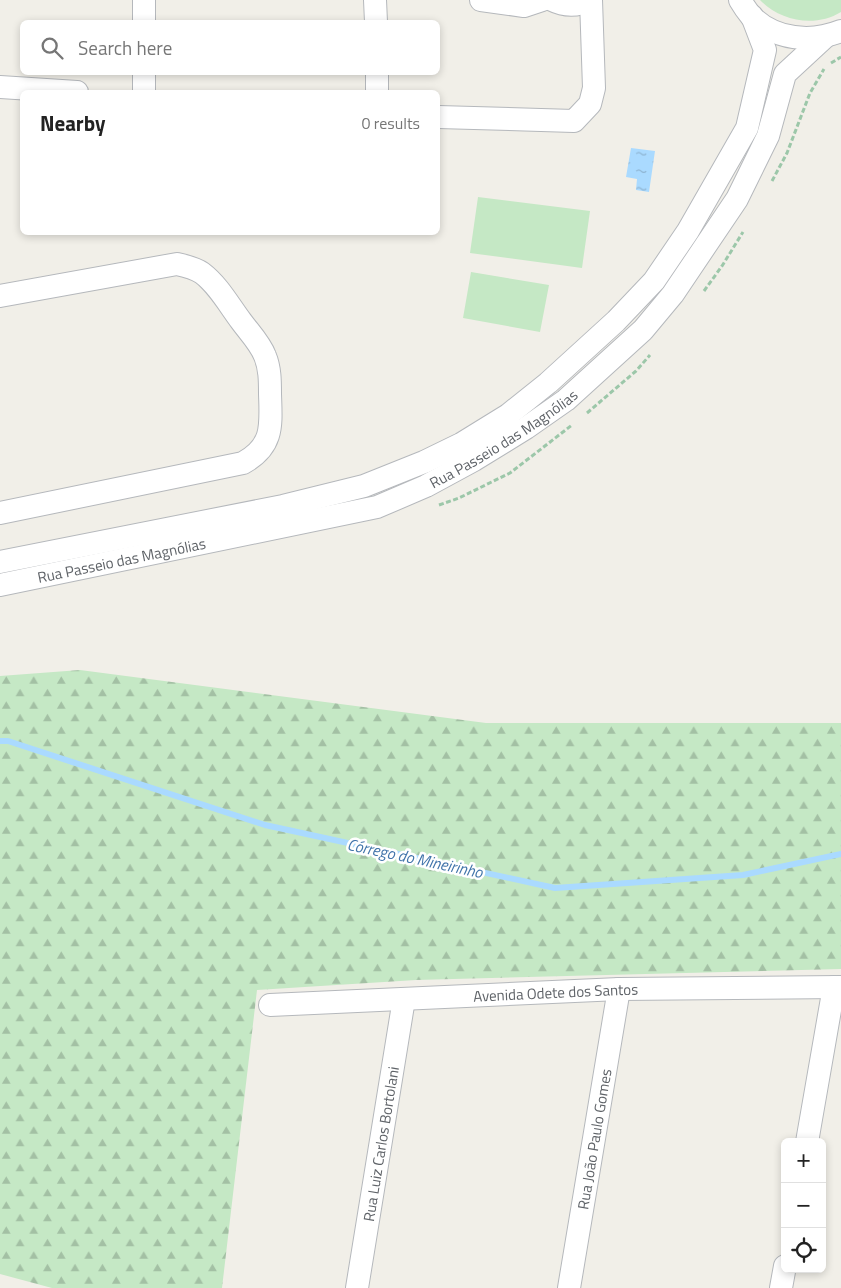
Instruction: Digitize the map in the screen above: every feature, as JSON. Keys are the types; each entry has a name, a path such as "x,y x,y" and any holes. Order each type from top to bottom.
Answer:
{"street":[{"path":"144,0 144,20"},
{"path":"481,0 524,6 542,0"},
{"path":"440,117 574,122 590,104 594,88 591,0 581,5 569,6 552,0"},
{"name":"Rua Passeio das Magnólias","path":"746,8 773,31 799,38 833,34"},
{"name":"Rua Passeio das Magnólias","path":"0,562 283,506 364,486 424,462 461,444 508,415 548,383 616,321 654,281 688,232 747,128 765,50 746,8"},
{"name":"Rua Passeio das Magnólias","path":"0,585 376,507 426,486 474,460 526,428 566,400 643,330 673,294 737,199 768,136 785,74 833,34"},
{"path":"144,75 144,90"},
{"path":"376,75 377,90"},
{"path":"0,87 47,90"},
{"path":"0,296 177,264 194,269 202,273 214,285 265,354 269,371 271,422 270,433 263,448 243,463 0,513"},
{"path":"808,1138 838,987"},
{"name":"Avenida Odete dos Santos","path":"270,1005 619,989 838,987"},
{"name":"Rua João Paulo Gomes","path":"569,1288 619,989"},
{"name":"Rua Luiz Carlos Bortolani","path":"357,1288 404,999"},
{"path":"781,1288 784,1273"}],"green space":[{"path":"760,0 841,0 841,12 820,20 798,20 777,13"},
{"path":"478,197 590,211 582,268 470,253"},
{"path":"471,272 549,285 540,332 463,318"},
{"path":"80,670 486,723 841,723 841,969 416,980 257,990 222,1288 52,1288 0,1274 0,676"}],"water":[{"path":"631,148 655,151 649,192 636,190 637,179 626,177"}],"waterway":[{"name":"Córrego do Mineirinho","path":"0,741 8,741 265,825 555,888 743,875 841,854"}]}
